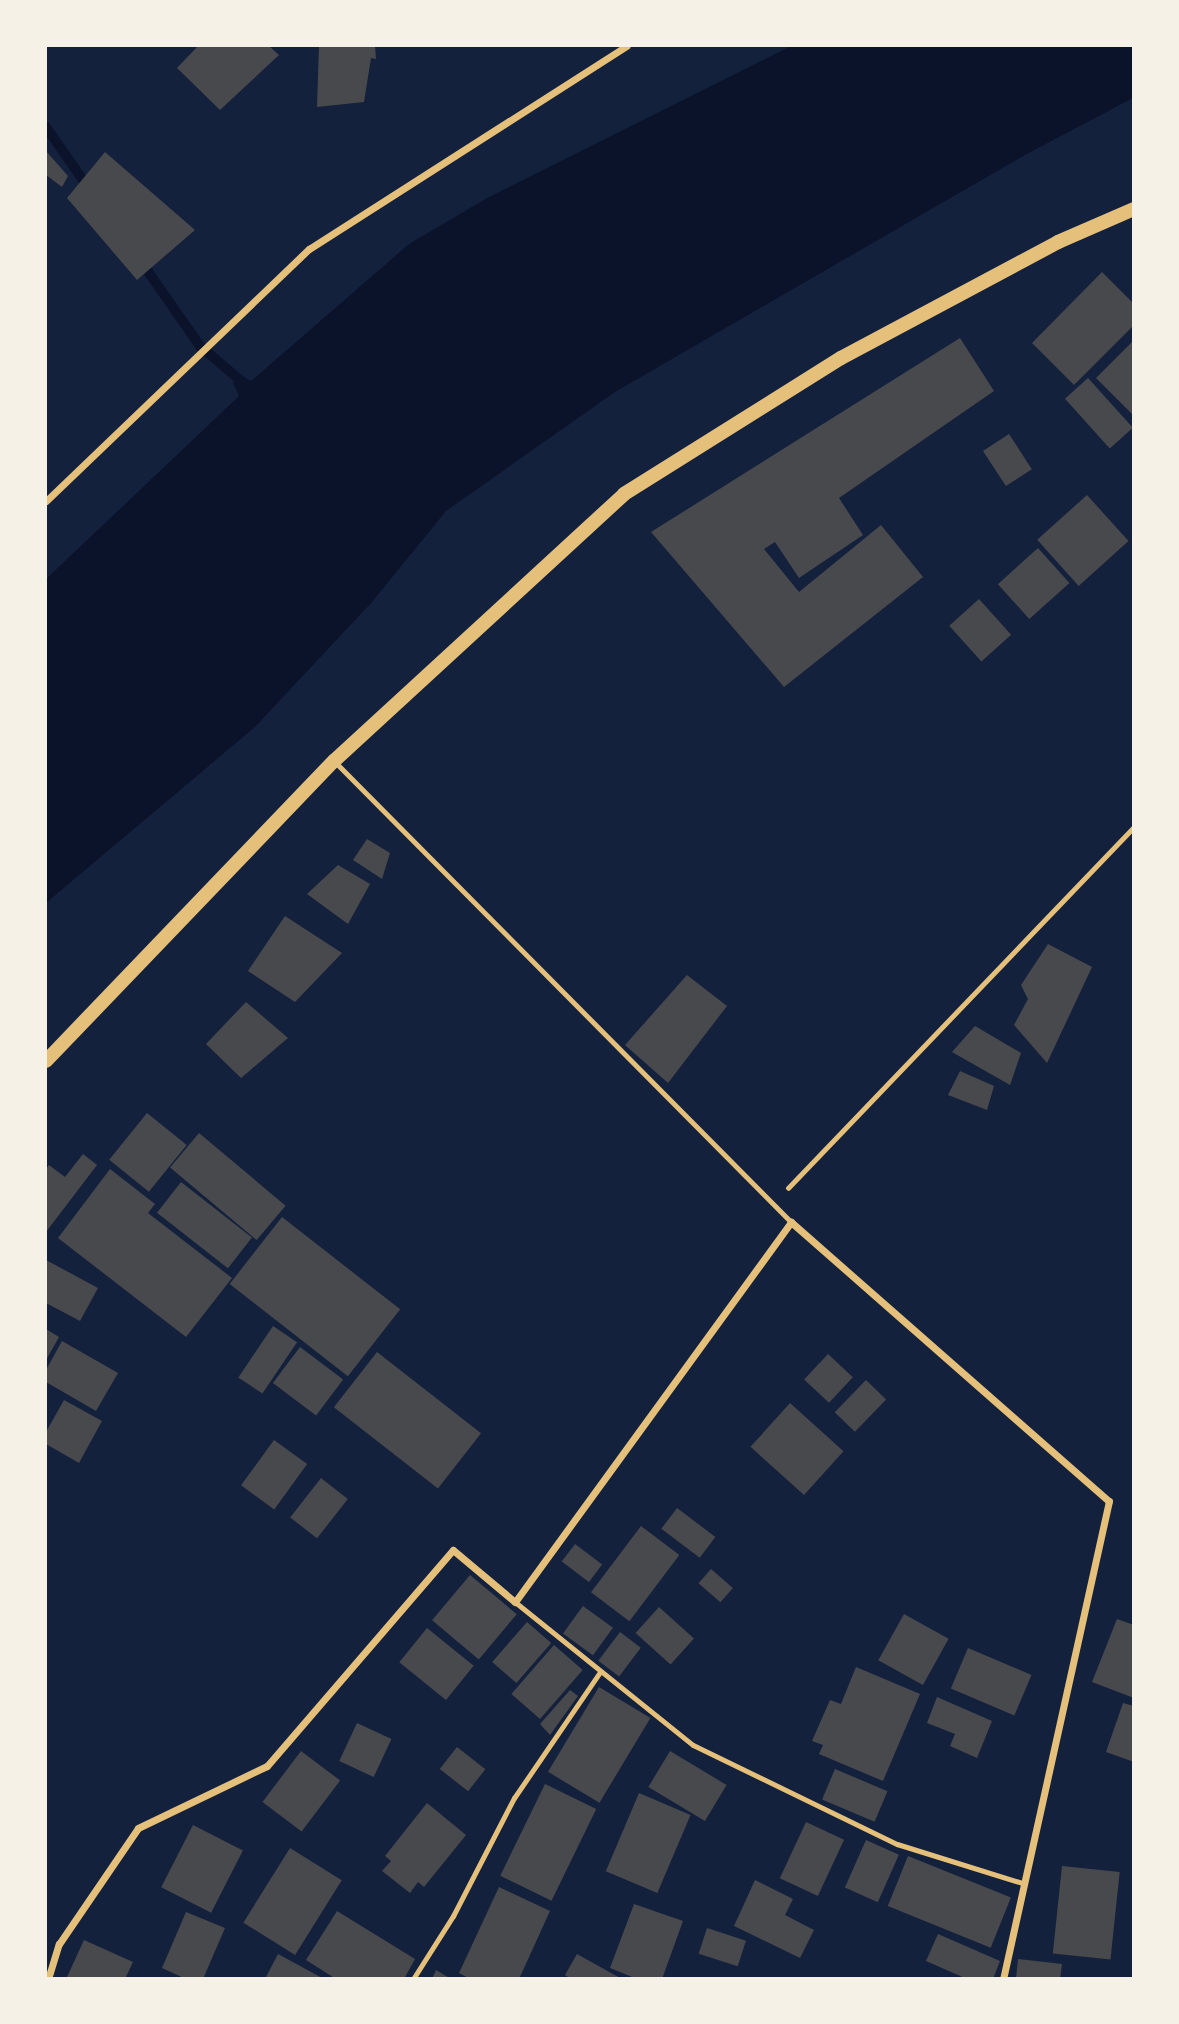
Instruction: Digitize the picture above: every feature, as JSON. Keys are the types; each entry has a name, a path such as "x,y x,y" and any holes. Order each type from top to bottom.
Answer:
{"main road":[{"path":"46,1061 334,761 624,495 841,358 1058,242 1133,209"}],"street":[{"path":"46,501 309,249 627,46"},
{"path":"48,1979 59,1944 138,1828 267,1766 453,1550 516,1602 791,1222 1109,1501 1022,1883 1003,1979"}],"lane":[{"path":"334,761 791,1222"},
{"path":"516,1602 693,1745 793,1796 897,1844 1022,1883"},
{"path":"413,1979 453,1916 514,1798 600,1672"}],"path":[{"path":"773,1204 1133,827"}],"water":[{"path":"791,46 1133,46 1133,98 1025,155 615,392 446,511 372,602 255,727 46,903 46,579 239,396 233,383 241,375 251,381 409,244 487,198"}],"building":[{"path":"198,46 269,46 279,55 220,110 177,68"},
{"path":"319,46 375,46 376,59 371,58 364,102 317,107"},
{"path":"46,151 68,176 62,187 46,175"},
{"path":"105,152 195,230 137,280 67,198"},
{"path":"1102,272 1134,304 1134,325 1074,385 1032,343"},
{"path":"960,338 994,391 839,498 863,535 799,578 775,542 764,549 799,592 881,525 923,577 784,687 651,532"},
{"path":"1134,340 1134,416 1096,378"},
{"path":"1088,378 1133,428 1110,449 1065,399"},
{"path":"1009,434 1032,469 1006,486 983,451"},
{"path":"1087,495 1128,541 1079,586 1037,540"},
{"path":"1038,548 1069,583 1029,619 998,584"},
{"path":"979,599 1011,635 981,661 949,626"},
{"path":"367,839 390,853 382,879 353,860"},
{"path":"338,865 370,884 348,924 307,894"},
{"path":"285,916 342,953 295,1002 248,971"},
{"path":"1048,944 1092,967 1047,1063 1014,1025 1028,999 1021,985"},
{"path":"687,975 727,1006 668,1083 625,1045"},
{"path":"246,1002 288,1038 241,1078 206,1044"},
{"path":"975,1026 1021,1053 1010,1085 952,1052"},
{"path":"960,1071 994,1086 987,1110 948,1095"},
{"path":"147,1113 187,1145 149,1192 109,1160"},
{"path":"199,1133 286,1206 257,1240 170,1167"},
{"path":"83,1154 97,1165 46,1232 46,1169 49,1165 65,1177"},
{"path":"110,1169 155,1204 148,1213 232,1278 186,1337 58,1238"},
{"path":"181,1182 252,1237 228,1268 157,1213"},
{"path":"282,1217 400,1309 348,1376 230,1284"},
{"path":"46,1260 98,1288 80,1321 46,1303"},
{"path":"273,1326 297,1342 262,1394 238,1377"},
{"path":"46,1329 59,1337 46,1360"},
{"path":"62,1341 118,1373 96,1411 46,1382 46,1370"},
{"path":"300,1347 343,1379 316,1415 273,1383"},
{"path":"377,1352 481,1433 438,1488 334,1407"},
{"path":"828,1354 853,1377 829,1403 804,1380"},
{"path":"866,1380 886,1399 855,1432 835,1412"},
{"path":"64,1400 102,1421 79,1463 46,1444 46,1432"},
{"path":"790,1403 844,1451 804,1495 751,1447"},
{"path":"274,1440 307,1464 274,1509 241,1485"},
{"path":"321,1478 348,1499 317,1538 290,1517"},
{"path":"677,1508 715,1537 700,1558 661,1529"},
{"path":"641,1526 679,1555 629,1621 591,1592"},
{"path":"575,1544 602,1564 589,1582 562,1562"},
{"path":"711,1569 733,1588 720,1602 699,1583"},
{"path":"470,1575 517,1614 479,1659 432,1620"},
{"path":"583,1606 613,1628 593,1655 563,1634"},
{"path":"659,1607 694,1638 671,1664 636,1633"},
{"path":"904,1614 949,1639 923,1685 878,1660"},
{"path":"1117,1619 1134,1625 1134,1698 1092,1682"},
{"path":"527,1622 551,1643 516,1683 492,1662"},
{"path":"427,1628 474,1666 446,1700 399,1662"},
{"path":"620,1632 641,1648 619,1676 598,1661"},
{"path":"554,1645 583,1670 540,1719 511,1694"},
{"path":"968,1648 1032,1675 1014,1715 951,1689"},
{"path":"856,1667 920,1694 883,1781 819,1754 823,1745 812,1741 830,1700 841,1704"},
{"path":"599,1687 650,1718 599,1803 548,1772"},
{"path":"570,1690 578,1696 550,1735 540,1724"},
{"path":"937,1697 992,1721 977,1758 950,1746 955,1734 927,1723"},
{"path":"1123,1703 1134,1706 1134,1762 1106,1752"},
{"path":"357,1723 391,1739 374,1777 339,1761"},
{"path":"457,1747 485,1769 468,1791 440,1769"},
{"path":"301,1751 340,1780 302,1832 262,1802"},
{"path":"670,1751 727,1785 705,1821 648,1787"},
{"path":"835,1769 887,1791 875,1822 822,1799"},
{"path":"545,1784 596,1809 552,1901 500,1876"},
{"path":"639,1793 691,1815 657,1893 606,1871"},
{"path":"427,1803 466,1835 424,1887 418,1882 410,1893 382,1871 391,1861 385,1856"},
{"path":"806,1822 844,1840 818,1896 780,1878"},
{"path":"193,1825 243,1850 211,1913 161,1887"},
{"path":"866,1840 899,1855 878,1902 845,1888"},
{"path":"290,1848 342,1880 295,1955 243,1923"},
{"path":"908,1856 1011,1898 991,1948 888,1906"},
{"path":"1062,1866 1120,1872 1110,1960 1053,1954"},
{"path":"755,1880 793,1899 785,1915 814,1930 800,1958 734,1926"},
{"path":"499,1887 550,1911 519,1979 470,1979 459,1973"},
{"path":"634,1904 683,1921 662,1979 637,1979 610,1968"},
{"path":"337,1911 415,1959 404,1979 336,1979 306,1960"},
{"path":"186,1912 225,1928 203,1979 186,1979 162,1968"},
{"path":"707,1928 746,1941 738,1966 699,1954"},
{"path":"938,1934 1000,1961 993,1979 967,1979 926,1961"},
{"path":"84,1940 133,1962 125,1979 67,1977"},
{"path":"278,1954 324,1979 265,1979"},
{"path":"577,1954 622,1979 571,1979 565,1975"},
{"path":"1018,1959 1062,1964 1060,1979 1016,1979"},
{"path":"436,1970 451,1979 432,1979"}],"waterway":[{"path":"46,127 90,190"},
{"path":"140,260 200,346 247,386"}]}
